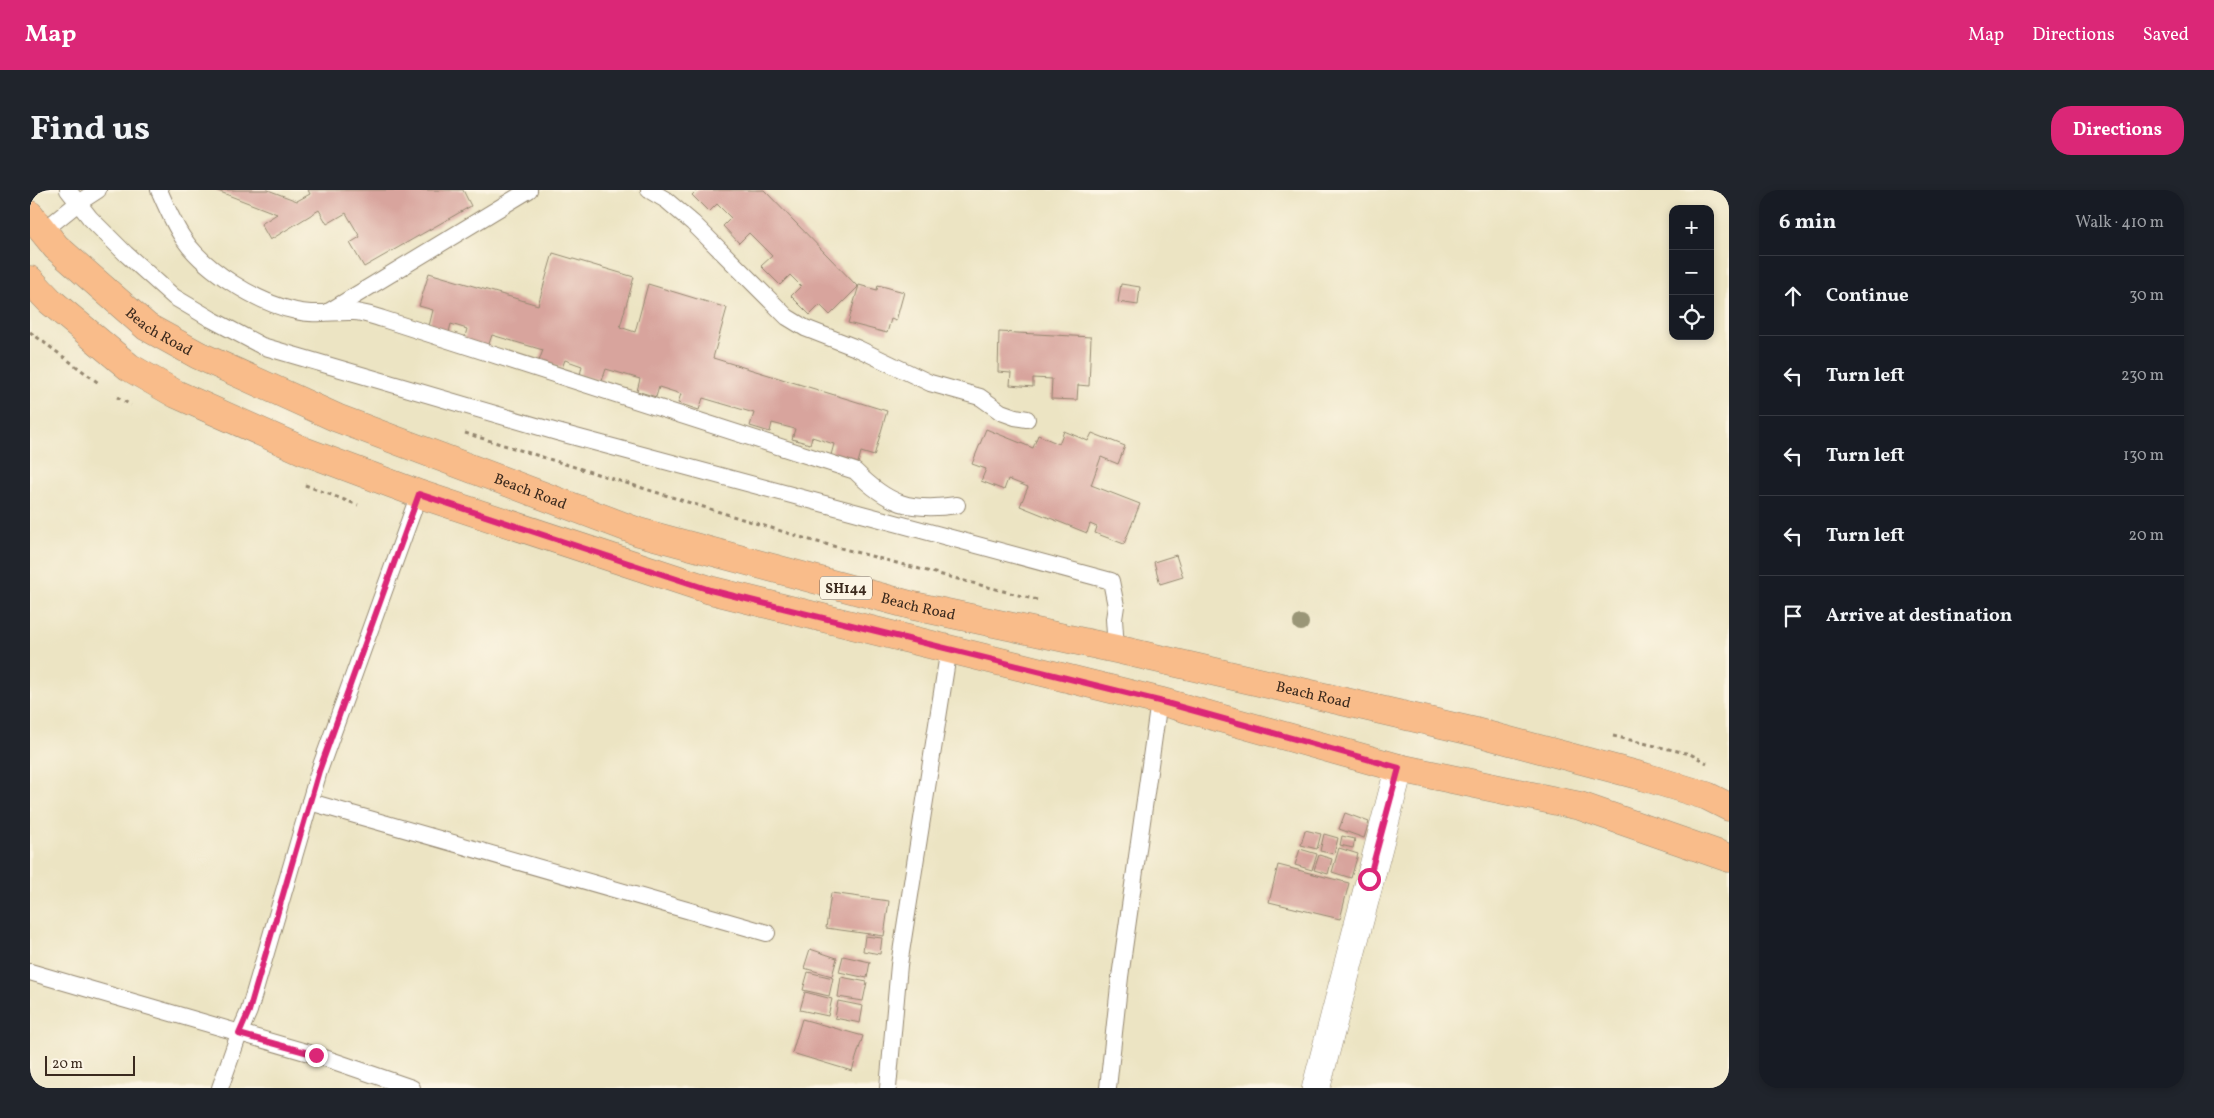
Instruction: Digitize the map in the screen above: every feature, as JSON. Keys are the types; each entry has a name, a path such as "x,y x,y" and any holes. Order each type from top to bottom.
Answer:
{"main road":[{"name":"Beach Road","path":"37,223 56,247 147,327 198,355 337,418 639,532 914,606 1116,649 1476,732 1645,777 1706,796 1729,807"},
{"name":"SH144","path":"30,280 50,301 129,368 176,394 304,451 419,494 710,590 1159,701 1399,768 1580,806 1729,858"}],"street":[{"path":"1316,1088 1399,768"}],"lane":[{"path":"68,190 126,254 174,297 211,320 262,346 557,432 1111,581 1116,606 1114,619 1116,649"},
{"path":"37,223 78,203 98,190"},
{"path":"159,190 184,239 220,274 246,290 280,306 298,312 356,312 383,319 854,471 872,489 885,497 903,504 935,508 957,505"},
{"path":"328,312 529,190"},
{"path":"649,190 666,200 693,223 787,317 805,328 859,349 930,383 980,397 1001,412 1027,420"},
{"path":"220,1088 249,1011 319,771 419,494"},
{"path":"888,1088 899,965 950,648"},
{"path":"1108,1088 1120,977 1159,701"},
{"path":"310,802 767,933"},
{"path":"30,972 316,1055 412,1088"}],"building":[{"path":"215,190 268,190 297,201 310,194 308,190 463,190 471,206 364,267 350,243 360,237 346,213 327,224 319,210 270,240 261,224 277,214"},
{"path":"697,190 764,190 858,287 830,315 820,305 810,315 791,296 801,286 790,275 780,285 761,266 772,256 749,233 739,243 723,226 731,218 717,204 709,212 692,195"},
{"path":"553,253 634,277 620,327 635,332 648,284 727,308 713,358 887,411 874,456 861,452 858,463 831,455 834,444 812,437 810,444 792,439 795,429 772,423 770,432 750,426 754,413 703,398 699,410 678,403 681,394 659,387 656,397 637,391 640,379 606,369 602,381 580,375 582,366 565,360 562,368 539,361 543,350 492,335 488,347 464,340 467,329 451,324 449,332 429,326 433,310 419,306 429,273 538,305"},
{"path":"1121,284 1140,287 1138,305 1118,302"},
{"path":"859,285 877,290 878,285 904,292 896,321 891,319 887,333 848,323"},
{"path":"999,332 1091,337 1089,386 1078,385 1077,400 1051,399 1052,379 1033,378 1033,387 1010,385 1011,373 998,372"},
{"path":"986,429 1033,448 1038,435 1059,444 1064,431 1088,441 1092,433 1125,446 1118,464 1101,457 1091,485 1140,504 1124,544 1095,533 1097,527 1090,524 1087,533 1020,506 1028,487 1008,479 1004,490 981,481 986,469 972,464"},
{"path":"1176,555 1183,577 1160,584 1154,562"},
{"path":"1345,813 1369,822 1364,838 1339,829"},
{"path":"1305,830 1321,834 1317,849 1301,845"},
{"path":"1324,834 1338,838 1334,854 1320,851"},
{"path":"1342,836 1355,839 1353,848 1340,845"},
{"path":"1339,848 1358,854 1351,878 1332,872"},
{"path":"1300,849 1317,854 1312,870 1295,865"},
{"path":"1319,855 1332,859 1328,874 1314,870"},
{"path":"1278,865 1349,883 1340,919 1269,902"},
{"path":"831,893 889,901 884,936 826,928"},
{"path":"865,936 882,938 880,954 863,951"},
{"path":"810,949 837,958 832,976 804,968"},
{"path":"843,956 870,962 867,978 839,972"},
{"path":"808,972 833,978 829,996 803,990"},
{"path":"841,977 867,982 863,1001 838,997"},
{"path":"805,992 832,999 828,1016 800,1010"},
{"path":"838,1001 863,1006 860,1023 835,1018"},
{"path":"802,1019 863,1036 852,1071 792,1053"}],"route":[{"path":"316,1055 239,1034 249,1011 319,771 419,494 710,590 1159,701 1399,768 1369,879"}]}
